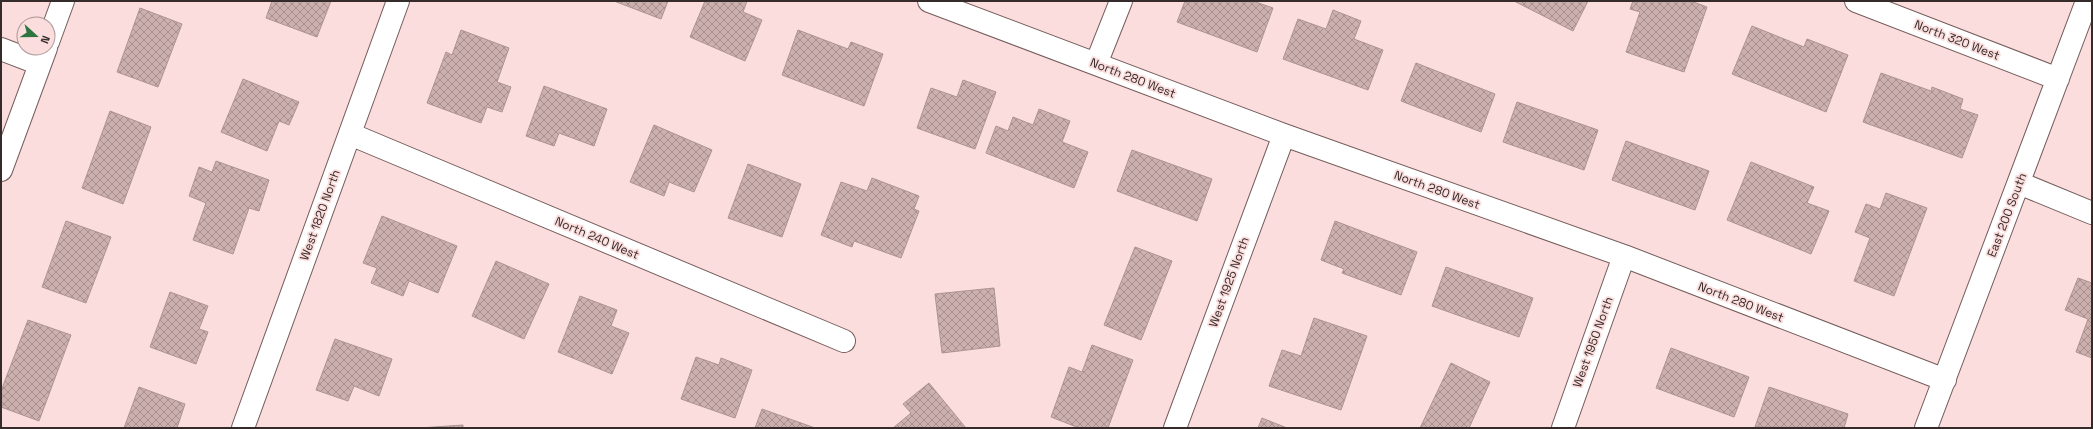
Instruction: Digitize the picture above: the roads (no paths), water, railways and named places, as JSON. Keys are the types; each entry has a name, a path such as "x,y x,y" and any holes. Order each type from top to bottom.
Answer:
{"street":[{"path":"56,20 63,1"},
{"name":"West 1820 North","path":"243,428 398,1"},
{"name":"North 280 West","path":"929,1 1284,135 1624,256 1945,380"},
{"path":"1096,64 1121,1"},
{"name":"North 320 West","path":"1856,1 2058,78"},
{"name":"East 200 South","path":"1926,428 2087,1"},
{"path":"1,49 16,52"},
{"path":"1,170 43,56"},
{"name":"North 240 West","path":"350,134 844,341"},
{"name":"West 1925 North","path":"1175,428 1284,135"},
{"path":"2019,183 2092,213"},
{"name":"West 1950 North","path":"1563,428 1624,256"}]}
